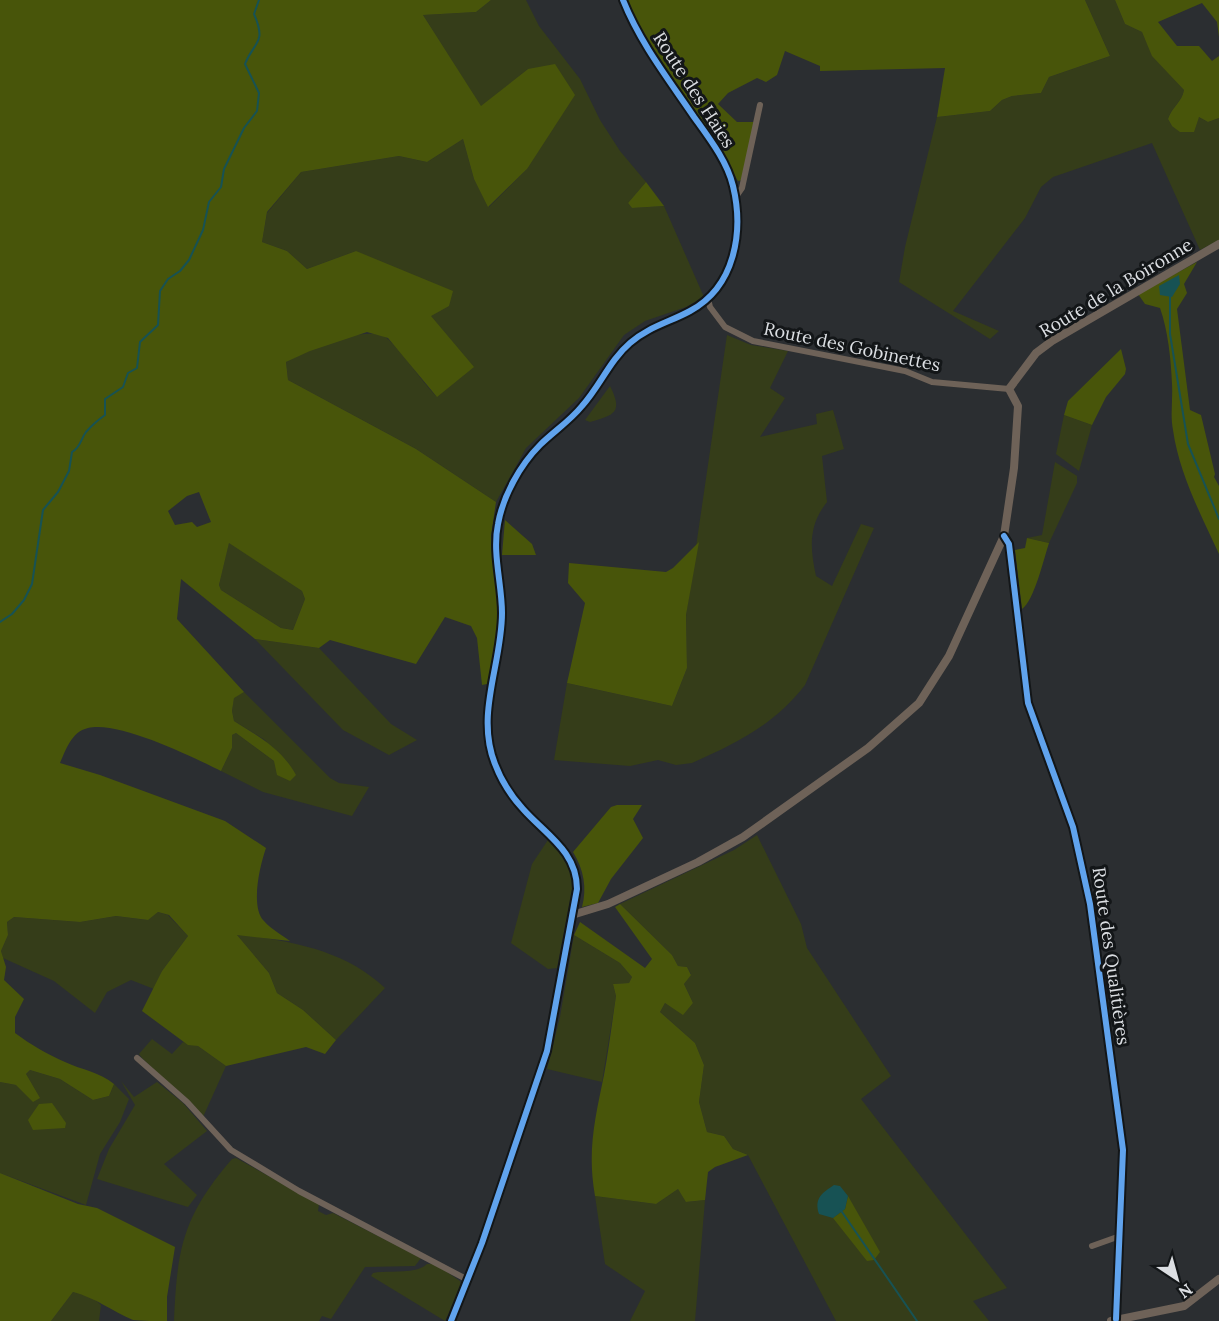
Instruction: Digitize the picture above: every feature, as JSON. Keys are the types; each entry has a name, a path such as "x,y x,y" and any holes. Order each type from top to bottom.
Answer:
{"street":[{"name":"Route des Haies","path":"623,0 648,48 720,155 730,176 735,198 737,233 732,260 720,285 708,299"},
{"path":"735,198 742,188 760,105"},
{"name":"Route de la Boironne","path":"1009,389 1030,359 1052,341 1219,244"},
{"path":"451,1321 468,1280 547,1051 577,889 573,864 562,847 514,798 498,772 490,748 488,712 502,615 496,544 498,523 506,497 523,465 540,445 581,408 622,350 646,331 685,314 708,299"},
{"name":"Route des Gobinettes","path":"708,299 710,307 725,327 753,341 905,371 932,382 1009,389"},
{"name":"Route des Qualitières","path":"1009,389 1018,406 1013,480 1004,536 1009,544 1030,715 1073,826 1090,904 1123,1150 1120,1236 1113,1320"},
{"path":"572,915 608,904 735,842 790,805 900,722 925,696 940,673 1004,536"},
{"path":"136,1058 187,1102 231,1150 299,1191 468,1280"},
{"path":"1092,1246 1120,1236"},
{"path":"1113,1320 1184,1306 1219,1279"}],"green space":[{"path":"0,0 491,0 476,12 423,15 481,106 528,69 555,64 575,95 527,169 488,207 474,179 463,139 427,162 399,156 301,172 267,212 262,242 287,251 307,269 356,251 453,291 449,306 431,316 474,367 437,397 388,338 367,332 310,351 286,362 288,380 416,449 496,502 491,536 499,618 487,684 482,685 477,638 471,626 445,617 416,664 330,640 319,648 255,639 181,579 177,619 244,692 234,698 232,711 234,721 277,750 296,775 290,781 277,775 274,761 236,733 232,735 232,748 221,771 136,734 101,727 88,728 77,733 60,763 100,775 225,821 266,848 259,875 257,896 260,915 273,929 290,941 237,935 269,973 277,993 303,1010 336,1040 325,1054 306,1047 226,1066 198,1046 188,1045 142,1011 162,971 188,936 169,915 158,912 148,920 116,916 80,922 14,917 7,922 8,935 1,951 6,967 4,980 24,999 15,1017 15,1033 52,1056 97,1074 114,1084 109,1096 93,1100 60,1079 30,1070 26,1074 40,1098 33,1102 16,1085 0,1082","holes":["199,492 211,522 197,527 192,522 175,525 168,511 187,496","229,543 302,591 305,599 293,630 281,628 221,590 219,585"]},
{"path":"491,0 526,0 539,26 580,79 600,120 620,151 646,182 628,203 632,208 664,206 704,297 686,307 645,321 624,335 579,398 526,448 496,502 416,449 288,380 286,362 296,357 323,345 353,336 380,335 396,347 437,397 356,251 307,269 287,251 262,242 267,213 301,172 399,156 427,162 463,139 474,179 489,207 527,169 528,69 481,107 423,15 476,12"},
{"path":"628,0 1085,0 1110,56 1049,77 1041,93 1012,96 1002,100 990,111 937,117 945,68 820,71 820,66 785,51 777,75 766,82 757,78 728,93 718,104 737,122 755,122 742,180 738,181 664,70 638,24"},
{"path":"1085,0 1115,0 1125,24 1142,32 1153,56 1184,90 1168,119 1172,126 1199,117 1208,122 1219,118 1219,240 1200,250 1152,143 1053,177 1041,187 1025,218 953,311 999,331 990,339 899,282 905,247 937,117 990,111 1002,100 1012,96 1041,93 1049,77 1110,56"},
{"path":"1115,0 1219,0 1219,37 1217,22 1202,3 1158,22 1177,46 1199,46 1212,61 1219,56 1219,118 1208,122 1199,117 1194,132 1180,132 1172,126 1168,119 1184,90 1152,56 1142,32 1125,24"},
{"path":"646,182 664,206 632,208 628,203"},
{"path":"1197,262 1184,284 1187,293 1177,309 1190,410 1201,415 1214,477 1219,486 1219,554 1192,493 1176,446 1172,419 1170,355 1163,317 1160,308 1145,304 1138,294"},
{"path":"727,335 751,345 788,351 770,388 785,398 760,437 817,424 816,414 833,410 844,449 822,456 827,502 816,520 812,538 816,576 832,586 861,524 874,528 805,685 781,711 754,732 692,763 676,765 658,760 630,766 554,760 567,683 672,706 687,668 686,615"},
{"path":"1121,349 1125,374 1106,397 1092,425 1064,415 1068,401"},
{"path":"610,386 616,402 614,411 599,420 590,422 585,420"},
{"path":"1064,415 1092,425 1079,471 1056,454"},
{"path":"1055,462 1077,476 1077,483 1049,543 1027,538 1042,535"},
{"path":"505,520 532,544 536,555 502,555"},
{"path":"1027,538 1049,543 1031,597 1022,609 1015,550 1025,548"},
{"path":"229,542 302,591 305,599 293,630 281,628 221,590 219,585"},
{"path":"699,542 686,615 687,668 672,706 567,683 585,603 568,583 569,563 666,572"},
{"path":"255,639 319,648 391,724 417,740 389,755 343,730"},
{"path":"244,692 330,778 339,783 369,787 352,816 263,792 221,771 232,748 232,735 236,733 274,761 290,781 265,740 234,721 232,711 234,697"},
{"path":"642,805 633,819 643,838 611,879 598,903 582,907 584,879 573,852 611,807"},
{"path":"757,835 801,924 807,948 891,1076 861,1099 1007,1288 973,1301 989,1321 836,1321 748,1155 733,1149 724,1136 707,1132 699,1102 704,1065 695,1043 660,1012 665,1003 683,1014 693,1003 684,984 691,974 687,967 678,966 672,955 620,904 734,850"},
{"path":"548,840 567,859 573,886 557,968 548,969 511,943 532,864"},
{"path":"620,904 672,955 678,966 687,967 691,975 684,984 693,1003 683,1015 665,1003 660,1012 695,1043 704,1065 699,1102 707,1132 724,1136 733,1149 748,1155 715,1167 708,1172 705,1200 686,1202 678,1189 656,1204 595,1196 592,1164 593,1135 616,996 613,984 629,983 632,977 620,963 574,935 580,922 645,968 652,959 615,907"},
{"path":"158,912 168,915 188,936 162,971 154,989 131,980 107,992 95,1013 54,981 3,958 1,951 8,935 7,922 14,917 80,922 116,916 147,920"},
{"path":"236,934 315,949 352,964 385,988 336,1040 303,1010 277,993 269,973"},
{"path":"574,935 620,963 632,977 629,983 613,984 616,996 602,1082 547,1069 560,1017"},
{"path":"152,1039 172,1054 183,1042 198,1046 226,1066 203,1117 139,1054"},
{"path":"30,1070 60,1079 93,1100 109,1096 114,1084 129,1099 120,1122 100,1154 86,1205 0,1173 0,1082 16,1085"},
{"path":"121,1081 134,1097 157,1082 183,1103 207,1131 164,1164 197,1195 188,1207 97,1179 109,1149 135,1105"},
{"path":"52,1103 66,1123 65,1128 33,1130 28,1120 39,1104"},
{"path":"236,1158 319,1204 318,1211 326,1215 333,1213 421,1258 415,1266 365,1267 331,1319 322,1316 319,1321 174,1321 177,1273 186,1234 203,1198 232,1159"},
{"path":"0,1173 78,1204 97,1208 175,1247 167,1297 167,1321 133,1320 73,1292 51,1321 0,1321"},
{"path":"678,1189 687,1202 705,1200 695,1321 630,1321 645,1291 605,1264 595,1196 656,1204"},
{"path":"848,1196 880,1252 874,1260 867,1261 833,1218 845,1209"},
{"path":"427,1264 435,1264 460,1281 461,1287 445,1321 371,1276 379,1272 416,1270"},
{"path":"73,1292 92,1297 101,1305 99,1321 51,1321"}],"water":[{"path":"1179,275 1180,284 1172,297 1160,295 1159,286"},
{"path":"834,1185 840,1186 848,1196 845,1209 833,1218 819,1214 818,1200"}],"waterway":[{"path":"0,622 12,614 24,600 32,584 43,510 58,492 69,471 72,452 77,448 88,429 105,415 105,399 123,387 128,373 137,368 140,342 158,325 160,291 168,279 180,271 189,260 203,230 209,202 221,187 224,169 244,128 257,111 259,93 245,64 258,42 259,31 254,14 259,0"},
{"path":"1170,296 1170,334 1188,444 1219,519"},
{"path":"840,1209 917,1321"}],"cycle path":[{"path":"451,1321 482,1243 547,1051 577,889 576,876 566,854 510,793 497,770 490,745 488,708 502,613 496,546 500,513 513,481 526,462 540,445 577,411 623,350 644,333 690,311 705,301 717,288 726,273 736,239 736,204 733,186 722,159 646,46 623,0"},
{"path":"1004,536 1009,544 1028,703 1073,827 1090,904 1123,1150 1116,1319"}]}
